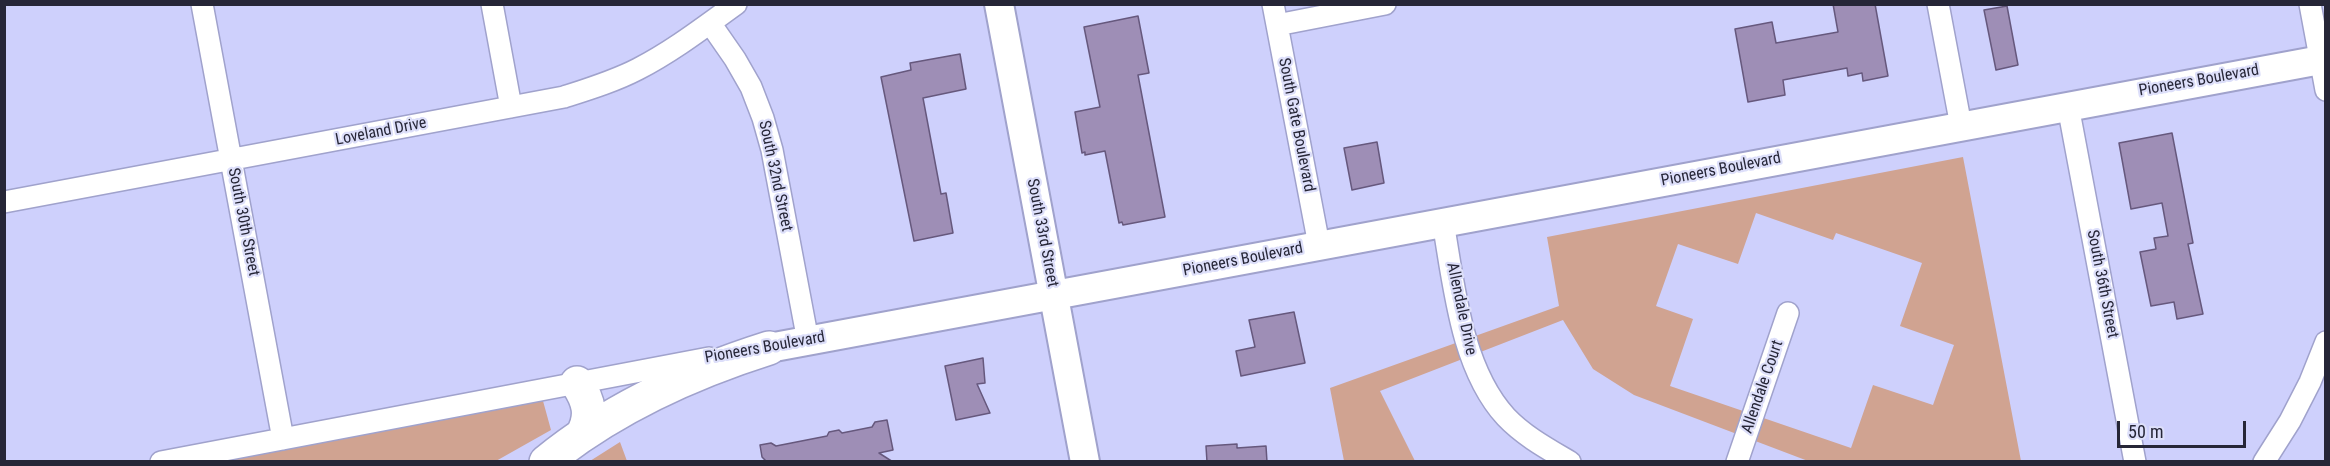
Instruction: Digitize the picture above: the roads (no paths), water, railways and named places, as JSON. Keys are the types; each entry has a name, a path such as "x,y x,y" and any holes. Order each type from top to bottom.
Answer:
{"main road":[{"name":"South 33rd Street","path":"999,4 1085,462"},
{"name":"Pioneers Boulevard","path":"769,348 2323,59"},
{"path":"557,452 664,389 724,363 769,348"},
{"path":"557,452 588,425 588,405 577,383"}],"street":[{"name":"South 30th Street","path":"202,4 283,439"},
{"path":"492,4 511,107"},
{"name":"Loveland Drive","path":"4,202 564,97 604,84 638,69 665,54 736,4"},
{"path":"1275,15 1385,4"},
{"path":"1938,4 1961,126"},
{"path":"2310,4 2323,59 2325,90"},
{"name":"South Gate Boulevard","path":"1275,15 1319,245"},
{"name":"South 32nd Street","path":"710,23 751,87 763,118 772,150 808,341"},
{"name":"South 36th Street","path":"2068,106 2135,462"},
{"name":"Allendale Drive","path":"1443,222 1465,339 1480,379 1495,403 1520,430 1570,462"},
{"name":"Allendale Court","path":"1737,462 1788,313"},
{"path":"2264,462 2290,421 2310,382 2325,342"},
{"name":"Pioneers Boulevard","path":"161,462 769,348"}]}
